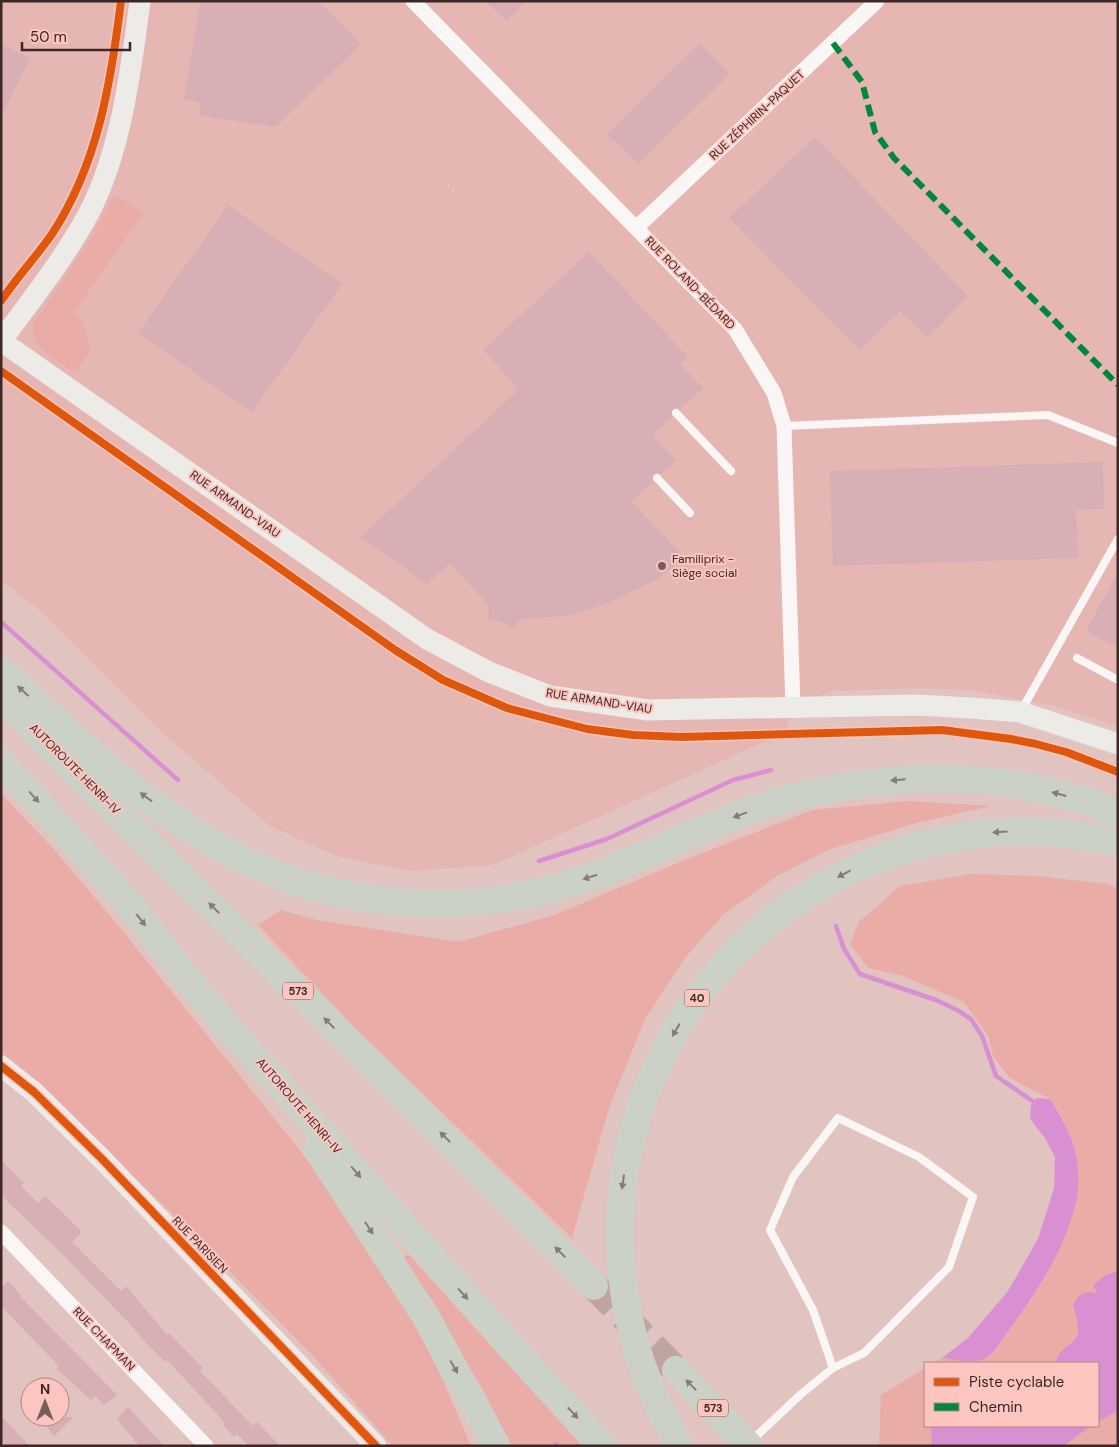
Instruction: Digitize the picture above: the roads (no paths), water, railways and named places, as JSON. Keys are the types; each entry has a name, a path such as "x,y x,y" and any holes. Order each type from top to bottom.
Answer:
{"highway":[{"path":"1,671 133,787 185,826 220,848 269,870 320,889 398,903 478,902 511,898 550,889 639,858 773,803 857,783 909,779 986,781 1057,793 1118,813"},
{"name":"AUTOROUTE HENRI-IV","path":"1,697 594,1286"},
{"name":"AUTOROUTE HENRI-IV","path":"1,762 124,898 208,1004 506,1342 603,1446"},
{"name":"40","path":"680,1446 667,1424 643,1373 632,1335 623,1284 620,1217 623,1182 642,1103 656,1066 678,1026 703,989 732,955 777,916 817,889 852,870 896,853 934,842 985,832 1020,831 1076,835 1118,843"},
{"path":"208,1004 326,1162 375,1236 426,1317 496,1446"},
{"name":"573","path":"676,1370 748,1445"}],"street":[{"path":"1,341 62,257 85,221 102,180 120,124 140,1"},
{"name":"RUE ROLAND-BÉDARD","path":"413,1 735,329 774,393 784,426 793,707"},
{"name":"RUE ZÉPHIRIN-PAQUET","path":"636,228 877,1"},
{"name":"RUE ARMAND-VIAU","path":"1,341 426,639 489,672 550,696 648,710 917,705 1020,712 1118,744"},
{"name":"RUE PARISIEN","path":"1,1066 34,1092 102,1159 376,1446"},
{"name":"RUE CHAPMAN","path":"1,1232 206,1446"}],"lane":[{"path":"676,413 732,471"},
{"path":"784,426 1048,415 1118,443"},
{"path":"657,478 690,513"},
{"path":"1020,712 1118,539"},
{"path":"1076,658 1118,680"},
{"path":"748,1445 800,1395 833,1368 864,1353 949,1267 973,1197 919,1157 838,1118 793,1177 770,1230 813,1310 833,1368"}],"waterway":[{"path":"1,622 178,780"},
{"path":"539,861 607,839 733,780 771,770"},
{"path":"836,926 844,949 860,974 936,1000 971,1019 982,1036 996,1076 1034,1102"}],"tunnel":[{"path":"594,1286 676,1370"}],"place":[{"name":"Familiprix - Siège social","path":"662,566"}]}
